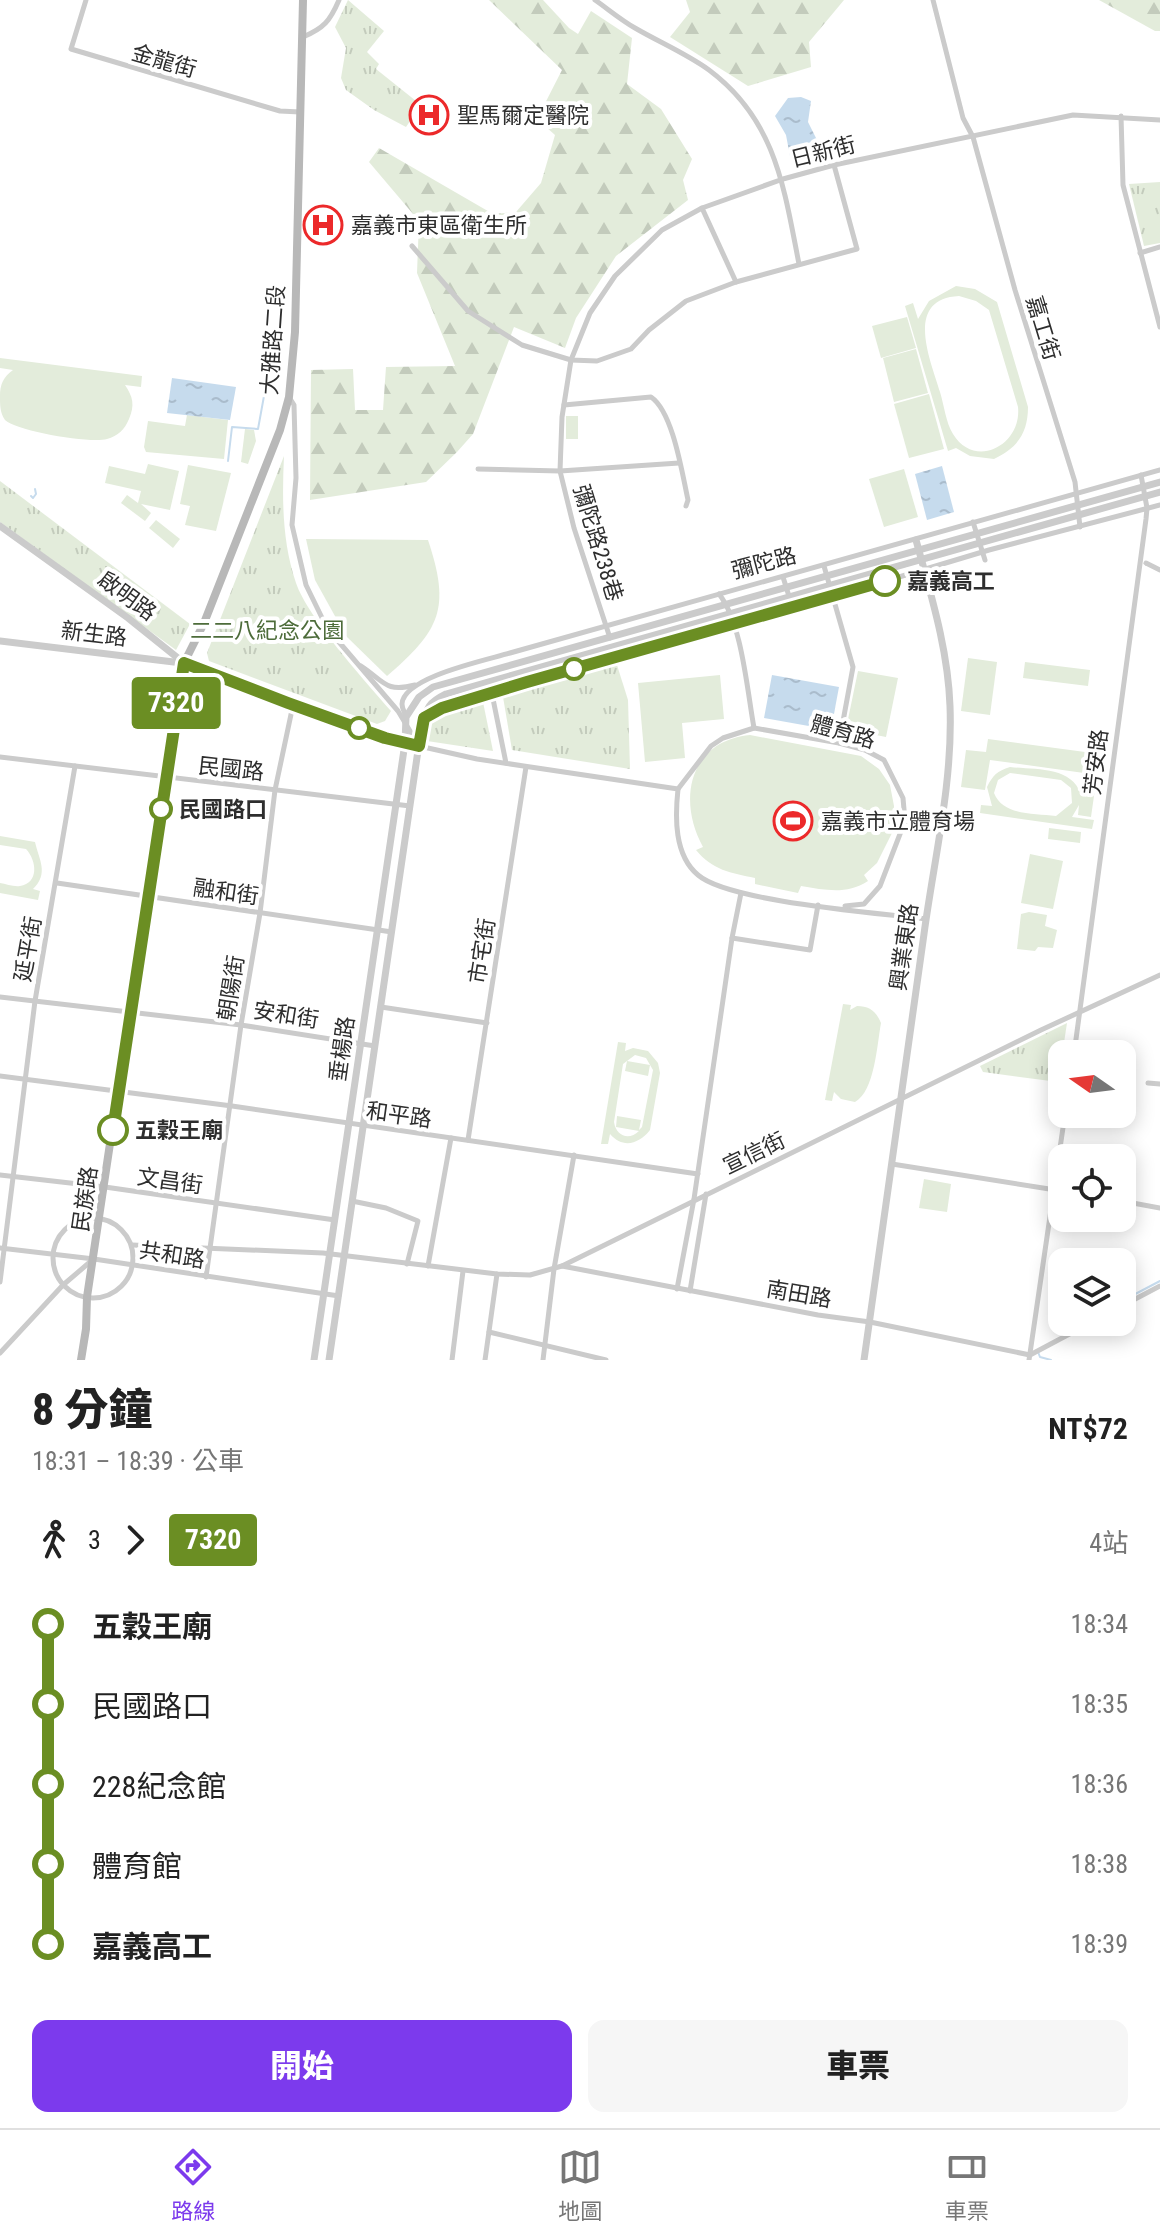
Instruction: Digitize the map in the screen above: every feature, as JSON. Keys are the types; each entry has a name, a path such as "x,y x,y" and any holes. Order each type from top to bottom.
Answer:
{"main road":[{"name":"大雅路二段","path":"184,663 204,623 280,430 289,397 295,332 303,0"},
{"name":"民族路","path":"81,1360 87,1297 184,663"}],"street":[{"name":"金龍街","path":"86,0 71,49 280,111 300,112"},
{"path":"303,37 321,29 339,0"},
{"path":"595,0 631,25 708,69 739,96 769,143 783,179 799,264"},
{"name":"嘉工街","path":"933,0 963,118 973,137 1015,290 1078,493 1080,527"},
{"name":"日新街","path":"571,360 590,313 615,276 662,230 702,208 783,179 834,165 1073,115 1160,120"},
{"path":"1121,116 1123,185 1160,327"},
{"path":"412,246 468,311 522,345 571,360 597,361 631,349 649,330 686,301 736,282 857,249 834,165"},
{"path":"702,208 736,282"},
{"path":"1140,253 1160,247"},
{"name":"彌陀路238巷","path":"571,360 564,405 560,471 574,528 610,638"},
{"path":"289,397 294,405 296,478 292,525 306,585 327,628 406,721 419,746"},
{"path":"564,405 651,397 661,403 675,445 688,500 686,506"},
{"path":"478,469 560,471 679,463"},
{"name":"彌陀路","path":"416,685 419,681 483,661 1160,470"},
{"name":"芳安路","path":"1076,1040 1147,508 1141,475"},
{"name":"彌陀路","path":"406,721 419,697 433,687 1160,482"},
{"name":"彌陀路","path":"424,718 425,710 434,700 446,694 1160,492"},
{"path":"419,746 424,718 442,708 736,628 924,570 984,556 1160,505"},
{"path":"973,522 984,556"},
{"name":"啟明路","path":"0,526 139,626 184,663 293,705 419,746"},
{"name":"興業東路","path":"864,1360 926,919 942,827 950,707 944,642 916,540"},
{"path":"1146,563 1160,570"},
{"path":"824,566 853,667 839,743"},
{"path":"783,577 793,609"},
{"path":"719,594 732,613 736,628 754,728 733,734 711,746 678,789 675,819 685,859 697,875 711,884 741,893 926,919"},
{"name":"新生路","path":"0,641 184,663"},
{"path":"355,663 387,687 402,689 416,685"},
{"path":"405,743 406,721 402,704 416,685"},
{"path":"492,694 506,763"},
{"name":"朝陽街","path":"206,1277 260,913 275,790 293,705"},
{"name":"體育路","path":"754,728 839,743 865,750 884,760 903,798 905,821"},
{"name":"垂楊路","path":"314,1360 405,743"},
{"path":"419,746 526,767 678,789"},
{"name":"垂楊路","path":"329,1360 419,746"},
{"name":"民國路","path":"0,757 410,806"},
{"name":"延平街","path":"0,1282 35,1001 75,766"},
{"name":"市宅街","path":"468,1140 526,767"},
{"path":"834,908 864,904 880,886 905,821 942,827"},
{"name":"融和街","path":"57,883 392,932"},
{"path":"677,1289 694,1199 741,893"},
{"path":"732,938 810,950 818,905"},
{"name":"宣信街","path":"132,1245 330,1254 497,1274 530,1275 554,1269 1160,975"},
{"name":"安和街","path":"0,997 241,1025 375,1046"},
{"path":"381,1007 487,1023"},
{"name":"和平路","path":"0,1076 232,1106 698,1174"},
{"path":"1148,1083 1160,1084"},
{"path":"428,1266 451,1138"},
{"path":"543,1360 554,1269 574,1155"},
{"path":"892,1164 1048,1189"},
{"name":"文昌街","path":"0,1175 335,1220"},
{"path":"690,1291 706,1194"},
{"path":"352,1201 386,1208 418,1221 407,1264"},
{"path":"1136,1204 1160,1208"},
{"path":"85,1218 100,1218 119,1226 132,1245 133,1266 121,1288 110,1295 98,1298 77,1295 63,1285 53,1265 56,1242 73,1223 85,1218"},
{"path":"1031,1358 1048,1232"},
{"name":"共和路","path":"2,1248 339,1296"},
{"path":"0,1353 63,1285 94,1259"},
{"name":"南田路","path":"562,1266 818,1315 870,1322 1031,1358"},
{"path":"452,1360 463,1271"},
{"path":"485,1360 497,1274"},
{"path":"1136,1299 1160,1286"},
{"path":"489,1332 606,1360"},
{"path":"1031,1358 1068,1336"}],"green space":[{"path":"348,0 384,31 367,52 379,64 376,69 421,105 406,127 346,90 341,78 346,48 335,27"},
{"path":"489,0 543,0 578,34 591,11 632,38 627,84 661,109 692,159 683,180 688,200 616,256 576,318 565,348 514,327 473,434 426,482 310,500 311,370 353,369 355,410 383,410 386,367 455,366 417,273 419,221 369,162 379,148 493,214 516,212 541,183 555,135 537,119 562,70"},
{"path":"686,0 844,0 809,42 811,67 748,86 670,37 690,12"},
{"path":"1099,0 1160,0 1160,31 1155,31"},
{"path":"1160,182 1160,243 1144,246 1129,184"},
{"path":"956,286 975,289 997,302 1028,407 1024,432 1009,450 994,459 970,456 956,448 948,451 905,306 913,303 918,319 929,301","holes":["959,296 976,301 989,310 1018,407 1013,432 1005,442 984,451 962,445 953,434 925,334 931,308 942,300"]},
{"path":"907,317 916,348 881,358 872,326"},
{"path":"916,349 928,393 894,402 883,358"},
{"path":"0,358 142,376 141,387 125,385 132,401 131,414 123,429 111,438 86,440 38,432 12,424 3,417 1,388 4,378 13,370 0,368"},
{"path":"929,394 944,449 909,458 894,404"},
{"path":"187,415 228,420 224,459 146,452 148,421 185,426"},
{"path":"566,416 578,416 578,439 566,439"},
{"path":"245,429 254,430 256,441 248,464 241,462"},
{"name":"二二八紀念公園","path":"284,456 284,520 296,583 324,631 391,711 385,721 377,724 209,661 207,653"},
{"path":"148,464 179,471 170,510 141,504 151,513 145,521 121,503 127,495 138,503 141,491 105,483 109,466 145,474"},
{"path":"188,465 231,473 216,531 185,525 190,506 180,504"},
{"path":"904,469 918,517 884,527 869,479"},
{"path":"0,481 190,624 176,650 0,522"},
{"path":"156,520 180,539 173,548 149,528"},
{"path":"306,539 428,540 439,584 436,617 419,645 387,676 346,636 315,580"},
{"path":"968,658 997,662 990,715 961,711"},
{"path":"1025,662 1090,670 1088,686 1023,678"},
{"path":"617,665 628,700 630,769 512,750 502,691"},
{"path":"858,671 898,678 886,737 846,729"},
{"path":"720,675 724,719 682,723 685,758 645,762 638,683"},
{"path":"483,702 493,751 427,741 433,716"},
{"name":"嘉義市立體育場","path":"750,735 861,756 879,769 890,785 894,829 877,863 864,875 868,881 844,890 801,886 798,893 755,884 755,878 715,866 696,850 703,847 695,829 690,792 701,761 713,748"},
{"path":"988,739 1100,754 1091,817 1078,815 1079,805 1072,817 1094,820 1092,829 980,813 981,805 992,806 987,787 989,783 996,774 1010,767 1061,774 1076,785 1081,794 1084,773 990,760 985,790 961,787 966,750 986,752","holes":["1010,773 1061,780 1071,788 1072,803 1056,816 1012,810 1004,806 994,793 998,780"]},
{"path":"1049,828 1081,832 1080,843 1048,839"},
{"path":"0,836 35,842 42,866 41,877 33,889 40,891 38,900 0,893 0,883 18,886 30,881 34,865 26,849 0,845"},
{"path":"1030,854 1063,861 1053,909 1021,903"},
{"path":"1021,914 1047,915 1045,926 1057,930 1053,948 1038,947 1035,951 1017,949"},
{"path":"843,1004 851,1005 850,1010 857,1006 869,1008 881,1023 871,1078 862,1096 855,1102 841,1099 834,1092 832,1101 825,1100"},
{"path":"1067,1023 1064,1040 1048,1040 1048,1081 983,1072 980,1066"},
{"path":"618,1042 626,1043 625,1051 633,1048 648,1051 658,1063 660,1073 650,1130 631,1143 620,1142 610,1134 608,1144 601,1144","holes":["635,1055 646,1058 653,1070 642,1127 639,1130 641,1120 617,1116 616,1127 639,1131 624,1136 617,1131 614,1122 623,1064"]},
{"path":"627,1061 650,1065 648,1076 625,1071"},
{"path":"924,1179 951,1184 947,1212 919,1208"}],"water":[{"path":"801,97 811,101 808,122 817,140 812,157 799,161 790,156 786,135 775,116 788,98"},
{"path":"172,378 236,387 230,420 167,413"},
{"path":"942,466 954,512 927,520 915,474"},
{"path":"772,675 839,687 831,730 764,718"}],"waterway":[{"path":"228,461 232,427 258,429 264,396 268,392 265,391"},
{"path":"31,496 33,498 36,494 35,489"},
{"path":"1136,1294 1160,1281"},
{"path":"1038,1352 1040,1357 1051,1360"}],"bus line":[{"name":"7320","path":"113,1130 184,663 206,674 385,738 419,746 424,718 442,708 885,581"}],"place":[{"name":"聖馬爾定醫院","path":"429,115"},
{"name":"嘉義市東區衛生所","path":"323,225"},
{"name":"嘉義高工","path":"885,581"},
{"name":"民國路口","path":"161,809"},
{"name":"嘉義市立體育場","path":"793,821"},
{"name":"五穀王廟","path":"113,1130"}]}
